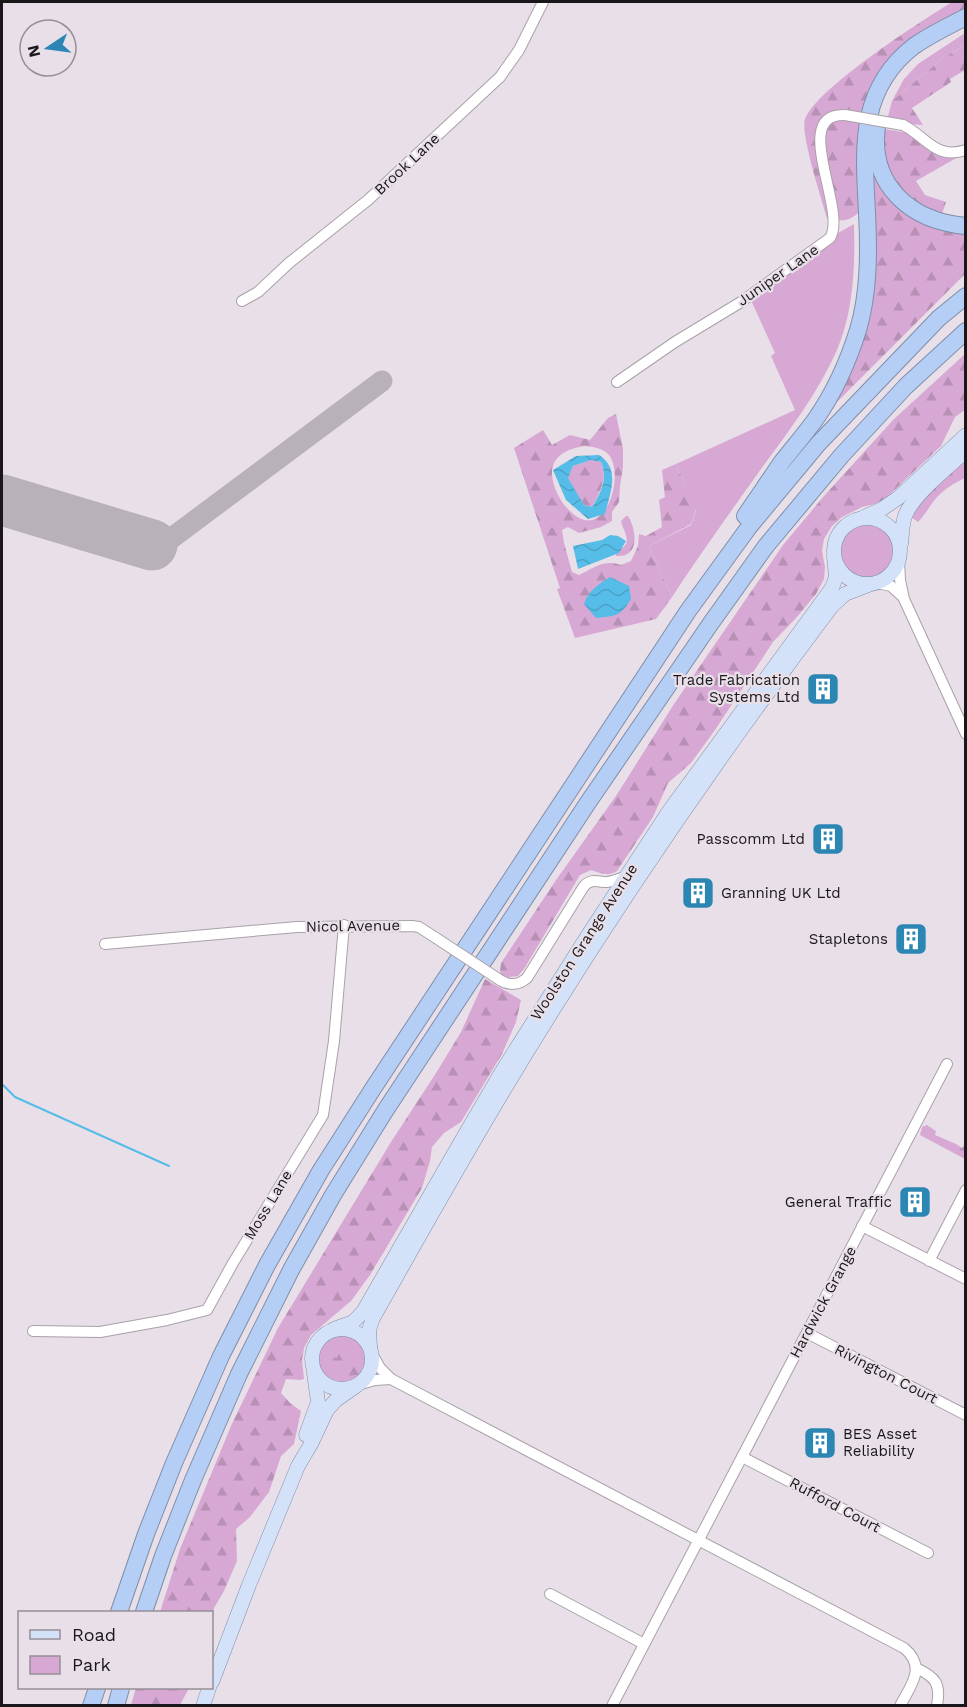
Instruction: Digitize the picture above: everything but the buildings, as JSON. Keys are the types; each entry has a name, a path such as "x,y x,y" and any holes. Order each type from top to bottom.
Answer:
{"highway":[{"path":"688,611 715,559 781,463 815,420 836,386 849,357 862,311 868,270 864,165 868,119 876,94 887,75 914,46 966,17"},
{"path":"966,26 928,48 915,58 900,75 886,98 878,120 877,133 881,169 889,186 903,202 921,215 933,220 966,226"},
{"path":"118,1611 174,1463 221,1356 267,1265 321,1170 374,1087 688,611 749,527 818,444 939,318 966,296"},
{"path":"144,1611 193,1480 239,1374 291,1270 333,1195 385,1111 587,804 766,546 842,456 906,386 966,331"},
{"path":"933,361 966,338"},
{"path":"92,1706 97,1689"},
{"path":"116,1706 121,1689"}],"main road":[{"path":"966,435 898,498 882,509 845,526 836,540 834,556 843,574 861,584 874,584 890,575 899,558 903,525 908,510 938,476 966,451"},
{"path":"859,519 880,520 889,526 896,534 900,544 899,558"},
{"name":"Woolston Grange Avenue","path":"334,1329 353,1322 363,1312 501,1073 608,905 680,796 832,588 836,578 834,556"},
{"name":"Woolston Grange Avenue","path":"370,1349 369,1330 373,1318 445,1190 510,1079 629,892 722,756 832,606 845,594 874,584"},
{"path":"213,1679 298,1466 327,1410 336,1400 362,1381 370,1371 372,1358 370,1349 359,1334 351,1330 334,1329 321,1336 313,1348 312,1363 318,1402 303,1441 298,1466"},
{"path":"314,1370 319,1379 336,1389 346,1389 356,1385"},
{"path":"203,1706 209,1689"}],"street":[{"name":"Brook Lane","path":"242,301 258,292 368,200 500,77 519,50 543,2"},
{"name":"Juniper Lane","path":"617,382 675,342 741,302 830,238 833,230 833,211 822,162 819,136 826,120 844,115 903,125 939,150 949,153 966,150"},
{"path":"899,558 904,599 966,734"},
{"path":"874,584 891,586 904,599"},
{"name":"Nicol Avenue","path":"105,944 297,927 412,926 419,927 507,984 515,984 527,978 584,886 591,880 613,881 627,876"},
{"path":"602,882 608,905"},
{"name":"Moss Lane","path":"33,1330 100,1332 207,1310 323,1115 334,1041 344,925"},
{"name":"Hardwick Grange","path":"612,1706 947,1064"},
{"path":"929,1261 963,1194 951,1193"},
{"path":"862,1226 966,1279"},
{"name":"Rivington Court","path":"807,1333 966,1415"},
{"path":"370,1349 380,1368 391,1379 895,1642 910,1654 916,1668 914,1681 900,1706"},
{"path":"356,1385 391,1379"},
{"name":"Rufford Court","path":"742,1457 928,1553"},
{"path":"550,1594 644,1644"},
{"path":"916,1668 928,1673 935,1681 938,1691 937,1706"}],"green space":[{"path":"952,2 965,2 965,9 895,54 870,86 860,127 860,211 852,218 845,220 827,218 808,152 805,119 829,90 849,73 895,39"},
{"path":"965,33 965,45 943,58 892,101 904,79 918,64"},
{"path":"965,45 965,70 912,108 923,125 887,120 892,101 943,58"},
{"path":"884,129 909,133 941,156 958,157 916,181 925,195 946,202 942,214 915,201 896,183 886,159"},
{"path":"870,160 891,195 965,231 965,274 824,415 860,338"},
{"path":"854,224 854,272 850,304 837,350 802,411 672,597 649,546 691,525 696,510 676,464 795,410 771,356 775,353 750,298 838,233"},
{"path":"965,354 965,410 955,417 941,446 885,499 842,517 832,526 824,539 822,551 825,567 824,579 816,594 773,642 691,763 668,783 653,817 617,871 607,874 591,870 580,875 524,969 518,976 502,976 501,963 616,796 674,704 783,545 894,419"},
{"path":"616,414 623,449 619,502 612,512 612,521 601,527 579,533 568,527 562,530 572,572 579,575 604,564 621,565 631,561 638,546 639,534 646,536 662,527 659,500 665,497 662,470 676,464 696,509 691,524 649,546 672,597 656,619 575,638 557,589 560,588 514,448 543,430 552,445 570,435 590,440 608,418","holes":["585,446 607,453 613,462 615,474 610,502 603,513 594,519 583,520 571,512 561,500 554,485 552,469 554,462 563,453"]},
{"path":"965,458 965,478 940,494 918,522 911,517 916,506"},
{"path":"591,460 601,462 604,474 600,491 592,507 584,505 567,478 573,466"},
{"path":"626,516 633,529 633,548 629,553 616,556 616,551 627,542 621,521"},
{"path":"867,523 878,525 887,531 893,540 895,551 893,562 887,571 878,577 867,579 856,577 847,571 841,562 839,551 841,540 847,531 856,525"},
{"path":"485,979 521,1000 516,1022 502,1054 461,1122 444,1133 432,1147 422,1188 370,1275 351,1301 311,1335 304,1348 302,1360 304,1379 286,1379 281,1393 301,1411 294,1444 281,1456 269,1492 250,1517 236,1529 237,1561 214,1608 213,1616 213,1611 160,1611 180,1549 231,1426 278,1328 461,1032"},
{"path":"927,1125 936,1131 935,1135 962,1148 965,1145 965,1159 920,1135 922,1127"},
{"path":"337,1335 347,1335 360,1342 367,1355 367,1365 360,1378 347,1385 337,1385 328,1381 321,1374 317,1365 317,1355 321,1346 328,1339"},
{"path":"339,1353 347,1358 354,1367 362,1367 361,1373 347,1380 342,1373 335,1371 334,1360 326,1366 323,1365 322,1357 337,1358"},
{"path":"136,1689 188,1689 180,1705 131,1705"}],"water":[{"path":"599,455 610,467 612,482 605,514 588,519 566,500 553,470 576,456","holes":["591,460 601,462 604,474 601,491 592,507 584,505 568,478 573,466"]},
{"path":"610,535 618,536 626,541 619,553 578,569 573,546 602,540"},
{"path":"610,577 629,586 631,599 617,614 596,618 584,604 591,592"}],"waterway":[{"path":"2,1084 15,1097 169,1166"}],"taxiway":[{"path":"152,545 161,546 382,381"}],"runway":[{"path":"2,500 152,545"}],"place":[{"name":"Trade Fabrication Systems Ltd","path":"823,689"},
{"name":"Passcomm Ltd","path":"828,839"},
{"name":"Granning UK Ltd","path":"698,893"},
{"name":"Stapletons","path":"911,939"},
{"name":"General Traffic","path":"915,1202"},
{"name":"BES Asset Reliability","path":"820,1443"}]}
